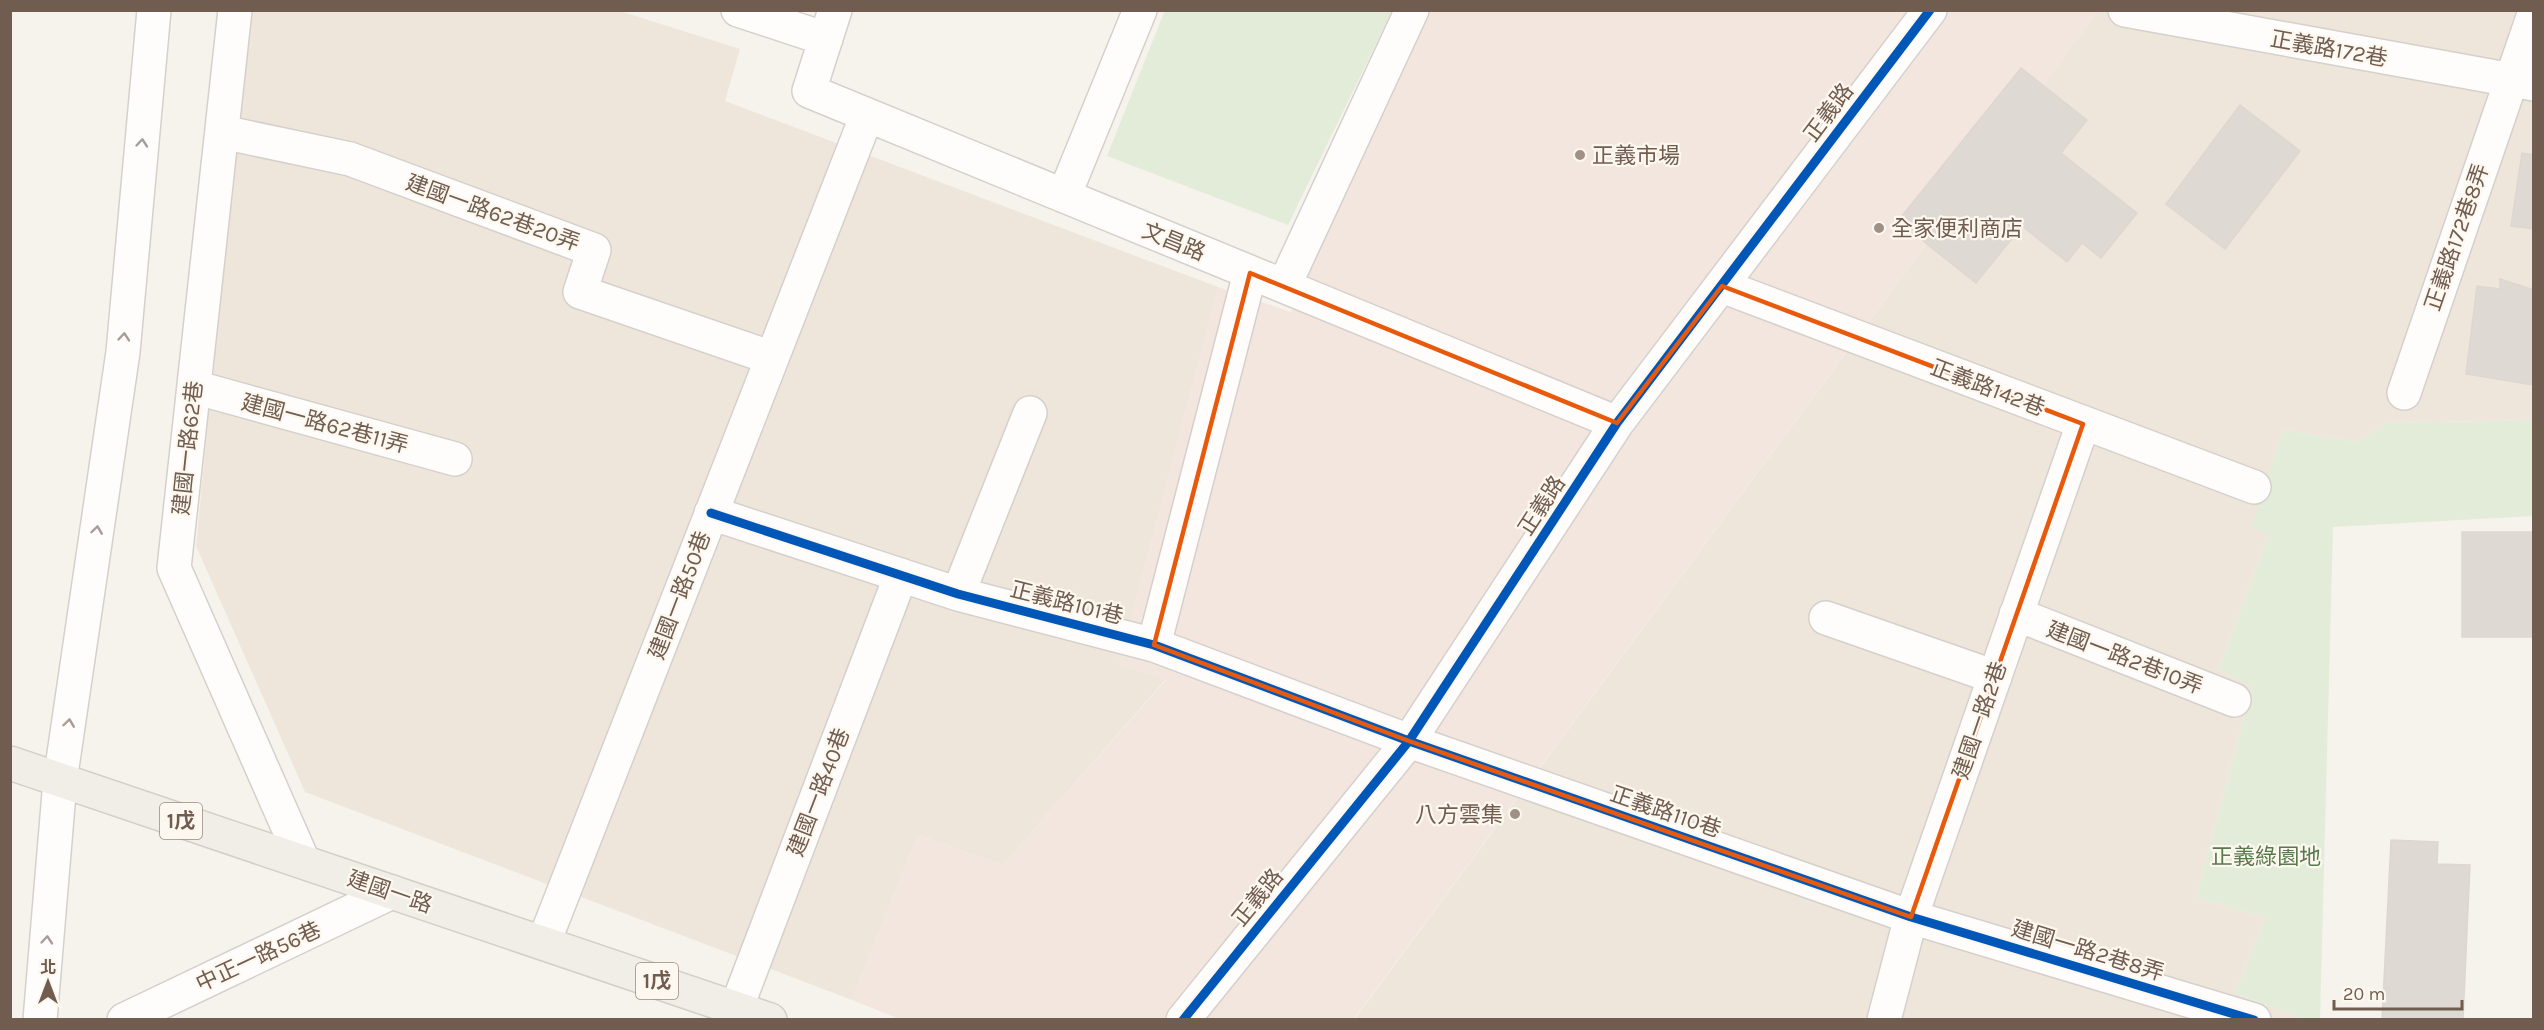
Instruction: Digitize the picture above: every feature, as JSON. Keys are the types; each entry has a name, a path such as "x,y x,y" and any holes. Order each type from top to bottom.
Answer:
{"main road":[{"name":"建國一路","path":"10,763 770,1020"}],"street":[{"path":"40,1020 60,781 123,352 154,10"},
{"name":"建國一路62巷","path":"235,10 174,568 303,861"},
{"path":"738,10 831,25"},
{"path":"1064,196 1140,10"},
{"path":"1284,286 1412,10"},
{"name":"正義路172巷","path":"2125,10 2521,82"},
{"name":"正義路","path":"1183,1020 1409,741 1617,423 1722,286 1918,13"},
{"name":"正義路172巷8弄","path":"2404,393 2521,82 2534,14"},
{"name":"文昌路","path":"831,25 809,91 1617,423"},
{"name":"建國一路50巷","path":"544,942 867,115"},
{"name":"建國一路62巷20弄","path":"222,132 350,159 594,250 580,292 772,358"},
{"path":"1154,645 1250,273"},
{"name":"正義路142巷","path":"1722,286 2254,487"},
{"name":"建國一路62巷11弄","path":"194,387 455,459"},
{"path":"958,594 1030,413"},
{"name":"建國一路2巷","path":"1884,1020 1911,917 2083,424"},
{"name":"正義路101巷","path":"711,513 958,594 1154,645 1409,741"},
{"name":"建國一路40巷","path":"736,1009 901,575"},
{"name":"建國一路2巷10弄","path":"2016,614 2234,700"},
{"path":"1826,618 1995,676"},
{"name":"正義路110巷","path":"1409,741 1911,917"},
{"name":"中正一路56巷","path":"124,1020 392,892"},
{"name":"建國一路2巷8弄","path":"1911,917 2254,1020"}],"highlighted area":[{"path":"1250,273 1617,423 1722,286 2083,424 1911,917 1409,741 1154,645"}],"shaded area":[{"path":"247,11 620,11 740,49 725,101 1218,287 1119,665 1166,679 1003,865 918,835 852,1000 305,792 196,546"},
{"path":"1431,11 2098,11 1354,1019 902,1020 852,1000 918,835 1003,865 1166,680 1119,665 1218,287 1291,312"},
{"path":"2098,11 2533,11 2533,420 2387,423 2357,442 2283,430 2269,475 2268,535 2219,669 2252,687 2196,898 2266,917 2235,993 2306,1019 1354,1020"}],"green space":[{"path":"1165,10 1392,11 1288,225 1107,156"},
{"name":"正義綠園地","path":"2533,420 2533,516 2333,527 2320,1019 2306,1019 2235,993 2266,917 2196,898 2252,687 2219,669 2268,535 2252,526 2283,430 2357,442 2387,423"}],"building":[{"path":"2021,68 2087,120 2061,153 2137,213 2101,258 2082,243 2067,262 2022,226 1976,283 1898,221"},
{"path":"2240,105 2300,151 2225,249 2166,204"},
{"path":"2522,153 2534,155 2534,229 2511,226"},
{"path":"2500,279 2534,290 2534,385 2466,374 2477,286 2500,289"},
{"path":"2462,532 2534,532 2534,637 2462,637"},
{"path":"2391,840 2438,842 2437,864 2470,865 2463,1020 2382,1020"}],"cycle path":[{"path":"1183,1020 1409,741 1617,423 1930,10"},
{"path":"711,513 958,594 1154,645 1409,741 1911,917 2254,1020"}],"place":[{"name":"正義市場","path":"1580,155"},
{"name":"全家便利商店","path":"1879,228"},
{"name":"八方雲集","path":"1515,814"}]}
